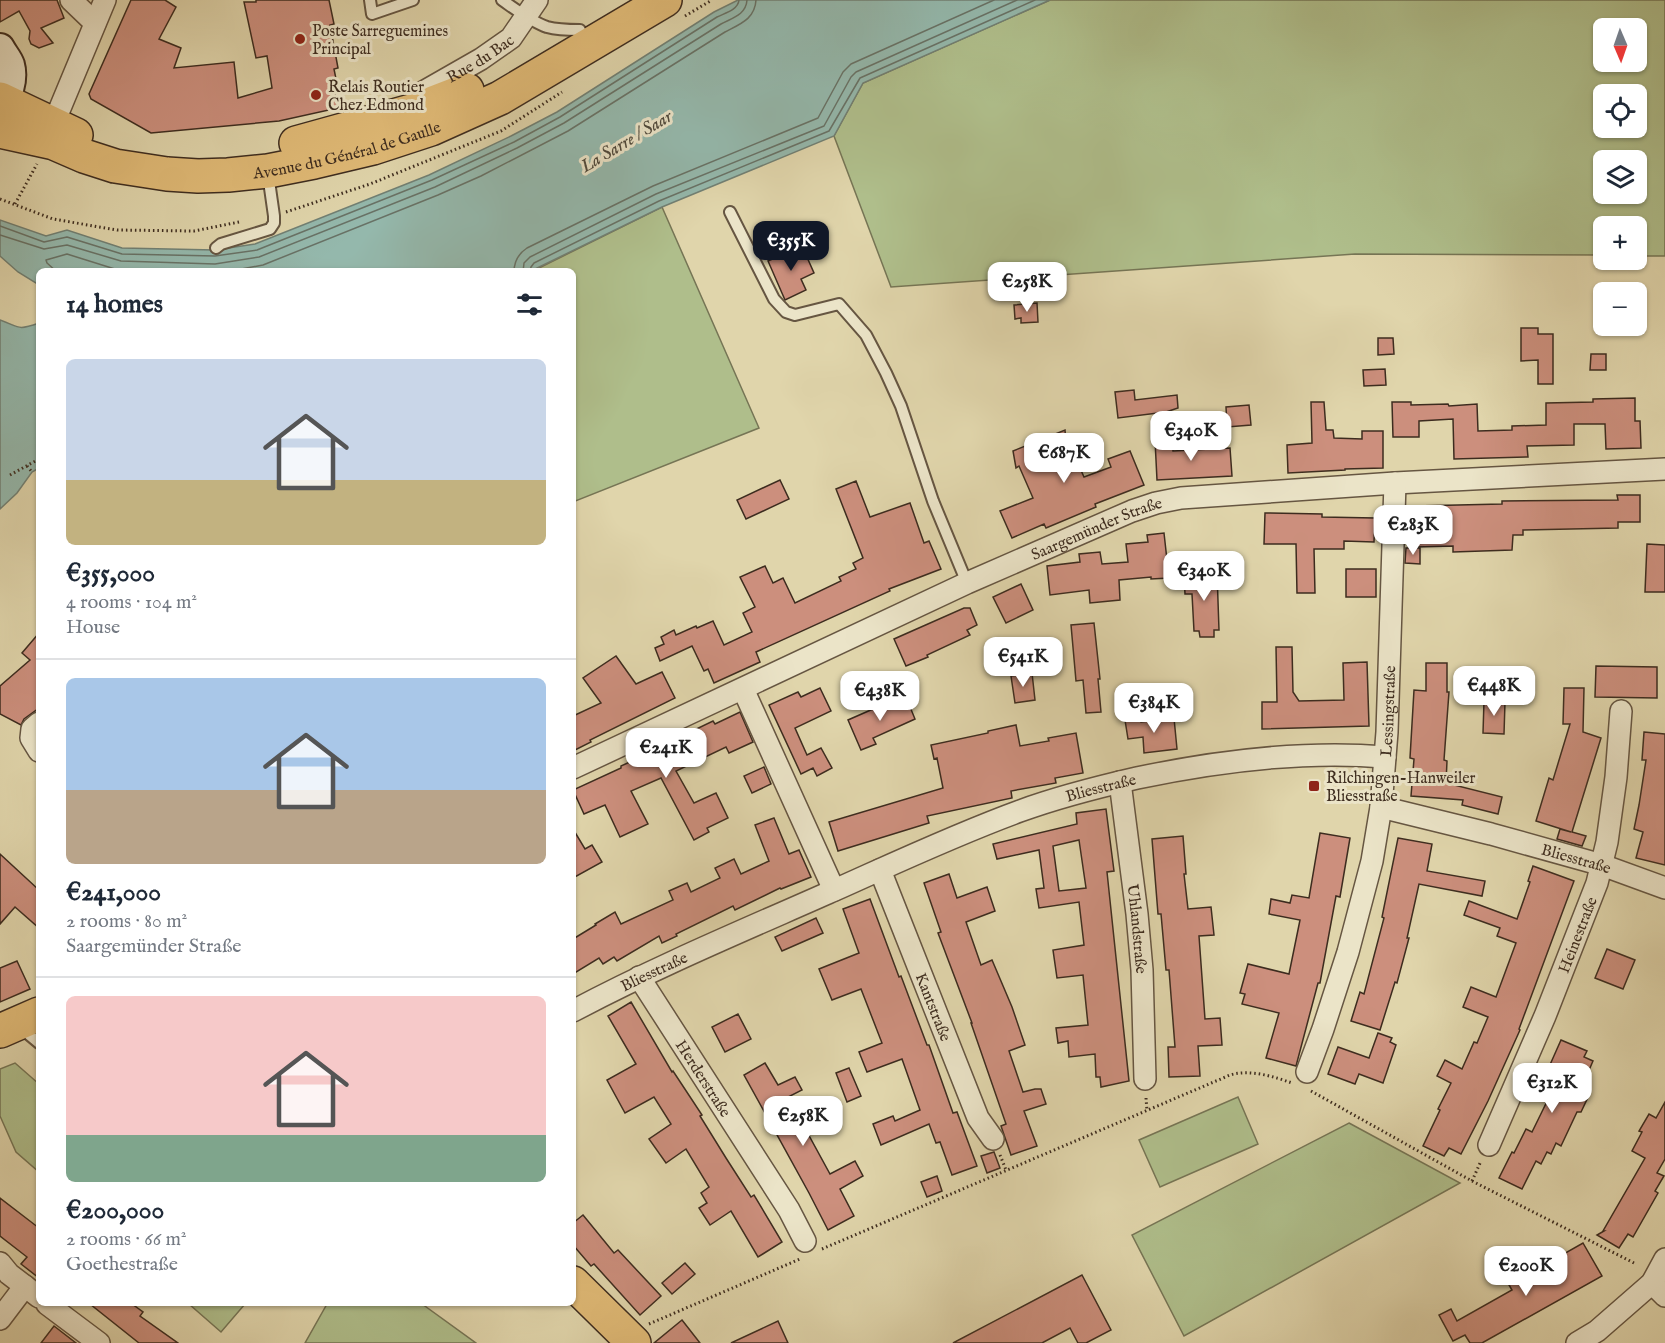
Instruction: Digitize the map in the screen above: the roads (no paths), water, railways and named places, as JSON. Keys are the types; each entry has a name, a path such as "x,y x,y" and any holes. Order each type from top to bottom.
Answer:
{"main road":[{"name":"Avenue du Général de Gaulle","path":"1,110 53,125 115,148 161,154 229,153 266,149 342,132 415,110 476,86 524,63 580,30 621,0"},
{"name":"Avenue du Général de Gaulle","path":"1,110 54,143 116,166 141,171 198,176 268,171 373,148 431,129 500,98 665,0"},
{"path":"576,1285 641,1334"}],"street":[{"path":"71,0 95,23"},
{"path":"53,125 105,0"},
{"name":"Rue du Bac","path":"342,132 410,100 473,64 511,38 532,8"},
{"path":"0,48 10,66 11,75 9,89 1,110"},
{"name":"Saargemünder Straße","path":"576,767 967,584 1132,511 1156,503 1180,498 1395,483 1665,469"},
{"name":"Lessingstraße","path":"1301,1081 1323,1029 1348,952 1372,861 1382,807 1387,732 1395,483"},
{"path":"743,688 834,890"},
{"name":"Heinestraße","path":"1488,1144 1545,1016 1597,883 1607,843 1615,788 1622,711"},
{"path":"36,726 33,729 32,738 36,745"},
{"name":"Bliesstraße","path":"576,1009 639,977 880,870 1020,811 1078,792 1177,770 1254,759 1358,755 1385,757"},
{"name":"Uhlandstraße","path":"1120,782 1142,970 1145,1078"},
{"name":"Bliesstraße","path":"1382,807 1602,865 1665,888"},
{"name":"Kantstraße","path":"880,870 978,1118 993,1139"},
{"name":"Herderstraße","path":"639,977 789,1210 806,1251"},
{"path":"1577,1343 1659,1289 1665,1259"},
{"path":"0,1263 9,1274 32,1292 0,1318"},
{"path":"50,1306 99,1343"}],"lane":[{"path":"370,0 372,14 413,0"},
{"path":"502,0 532,8 545,26 561,30 580,30"},
{"path":"216,248 221,244 270,229 274,223 274,216 268,171"},
{"path":"730,212 774,299 786,312 795,315 840,304 866,335 901,406 933,501 967,584"}],"water":[{"name":"La Sarre / Saar","path":"738,0 1050,0 863,83 834,136 662,207 537,268 36,268 36,283 18,272 0,256 0,220 46,236 67,230 122,248 215,250 255,244 429,175 511,136 557,112 714,12"},
{"path":"0,320 22,327 36,324 36,470 0,509"}],"place":[{"name":"Poste Sarreguemines Principal","path":"300,39"},
{"name":"Relais Routier Chez Edmond","path":"316,95"},
{"name":"Rilchingen-Hanweiler Bliesstraße","path":"1314,786"}]}
